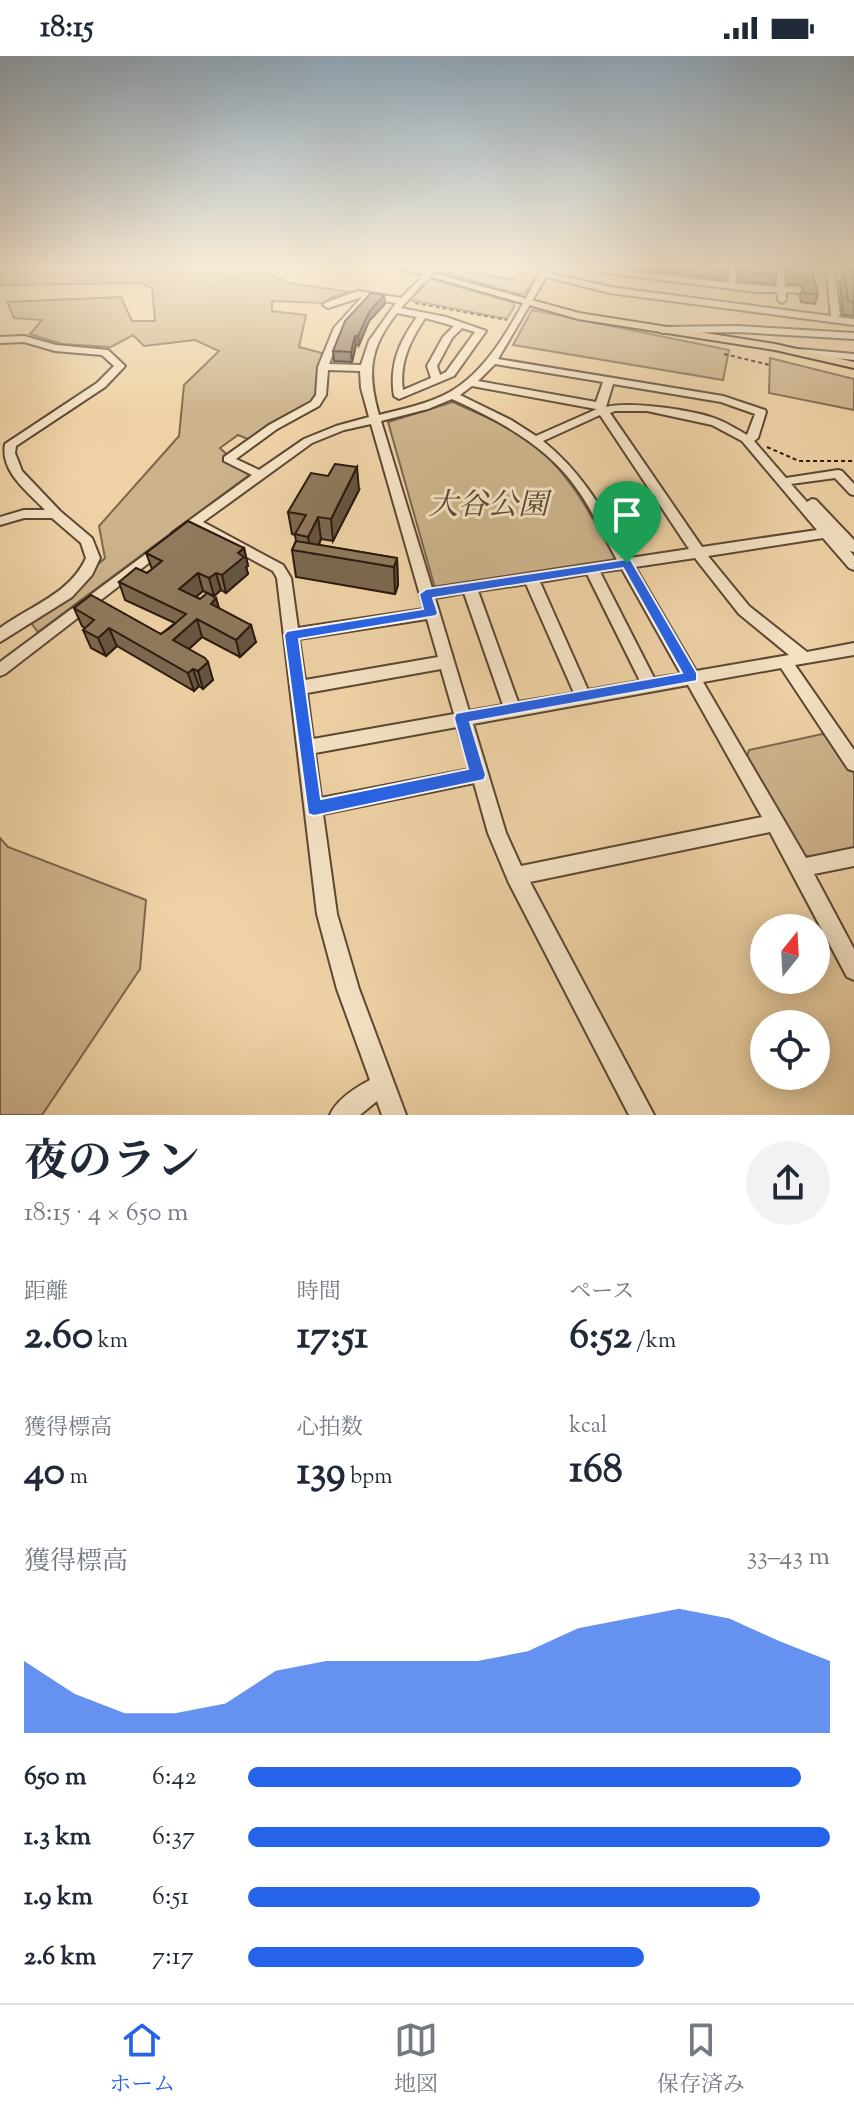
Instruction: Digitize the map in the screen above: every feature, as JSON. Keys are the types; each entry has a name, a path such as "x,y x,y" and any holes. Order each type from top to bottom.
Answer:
{"main road":[{"path":"575,314 799,352 854,365"}],"street":[{"path":"258,474 228,459 273,427 315,404 321,395 323,367 339,328 351,314"},
{"path":"392,314 375,336 365,368 366,388 478,775 516,876 642,1115"},
{"path":"420,314 423,315 461,324 481,331 459,365 437,381 399,396 396,380 400,352 423,315"},
{"path":"4,660 258,474 318,436 413,411 452,395 470,383 492,361 518,314"},
{"path":"818,314 854,322"},
{"path":"437,381 432,366 436,354 461,324"},
{"path":"662,330 737,329 854,336"},
{"path":"0,340 24,339 55,348 99,350 107,353 120,366 101,385 11,444 4,452 3,461 12,476 49,504 55,514 87,541 93,552 93,562 76,585 0,636"},
{"path":"799,352 854,357"},
{"path":"492,361 723,399 761,412 749,438"},
{"path":"323,367 365,368"},
{"path":"609,381 602,408 698,552 744,610 804,658"},
{"path":"470,383 602,408 647,408 680,413 727,426 749,438 854,548"},
{"path":"452,395 503,418 537,440 577,480 801,868 854,970"},
{"path":"537,440 602,408"},
{"path":"749,438 854,565"},
{"path":"791,480 838,474 854,491"},
{"path":"0,521 24,514 55,514"},
{"path":"194,523 282,571 332,935 348,989 394,1115"},
{"path":"426,594 826,533"},
{"path":"591,569 649,684"},
{"path":"531,578 583,696"},
{"path":"469,587 512,708"},
{"path":"291,635 431,613"},
{"path":"306,747 854,649"},
{"path":"784,661 854,764"},
{"path":"298,688 445,662"},
{"path":"314,808 478,775"},
{"path":"516,876 774,823"},
{"path":"801,868 854,857"},
{"path":"342,1115 383,1085"}],"path":[{"path":"479,314 514,321"},
{"path":"724,354 770,365"},
{"path":"749,438 800,464 854,461"}],"green space":[{"path":"12,314 129,314 132,321 155,321 154,314 306,315 299,347 322,353 314,403 250,440 238,435 220,448 249,475 38,632 31,623 105,558 99,526 179,436 184,385 219,351 195,340 144,346 133,335 111,347 62,344 30,334 42,320 14,318"},
{"path":"484,314 510,314 507,319"},
{"path":"530,314 554,314 729,350 723,380 513,345"},
{"path":"770,358 854,379 854,410 769,393"},
{"name":"大谷公園","path":"453,402 525,438 554,463 577,493 616,560 435,588 388,422"},
{"path":"822,734 830,737 854,772 854,849 811,858 803,854 747,756 749,750"},
{"path":"0,838 8,847 146,900 140,969 42,1115 0,1115"}],"building":[{"path":"351,314 368,314 358,336 355,336 351,352 333,351 345,321"},
{"path":"335,464 357,467 331,519 318,517 308,537 295,534 306,515 288,512 311,473 328,476"},
{"path":"188,521 244,548 238,553 244,557 222,575 216,573 209,578 198,573 179,589 200,599 207,593 216,598 211,604 251,625 236,640 197,619 173,640 208,662 198,671 193,669 188,673 109,628 98,638 83,630 94,620 74,608 91,595 161,634 170,628 186,614 119,582 136,568 147,573 162,561 146,553"},
{"path":"296,541 397,558 394,567 292,550"}],"route":[{"path":"627,563 691,677 461,718 478,775 314,808 291,635 431,613 426,594 627,563"}]}
